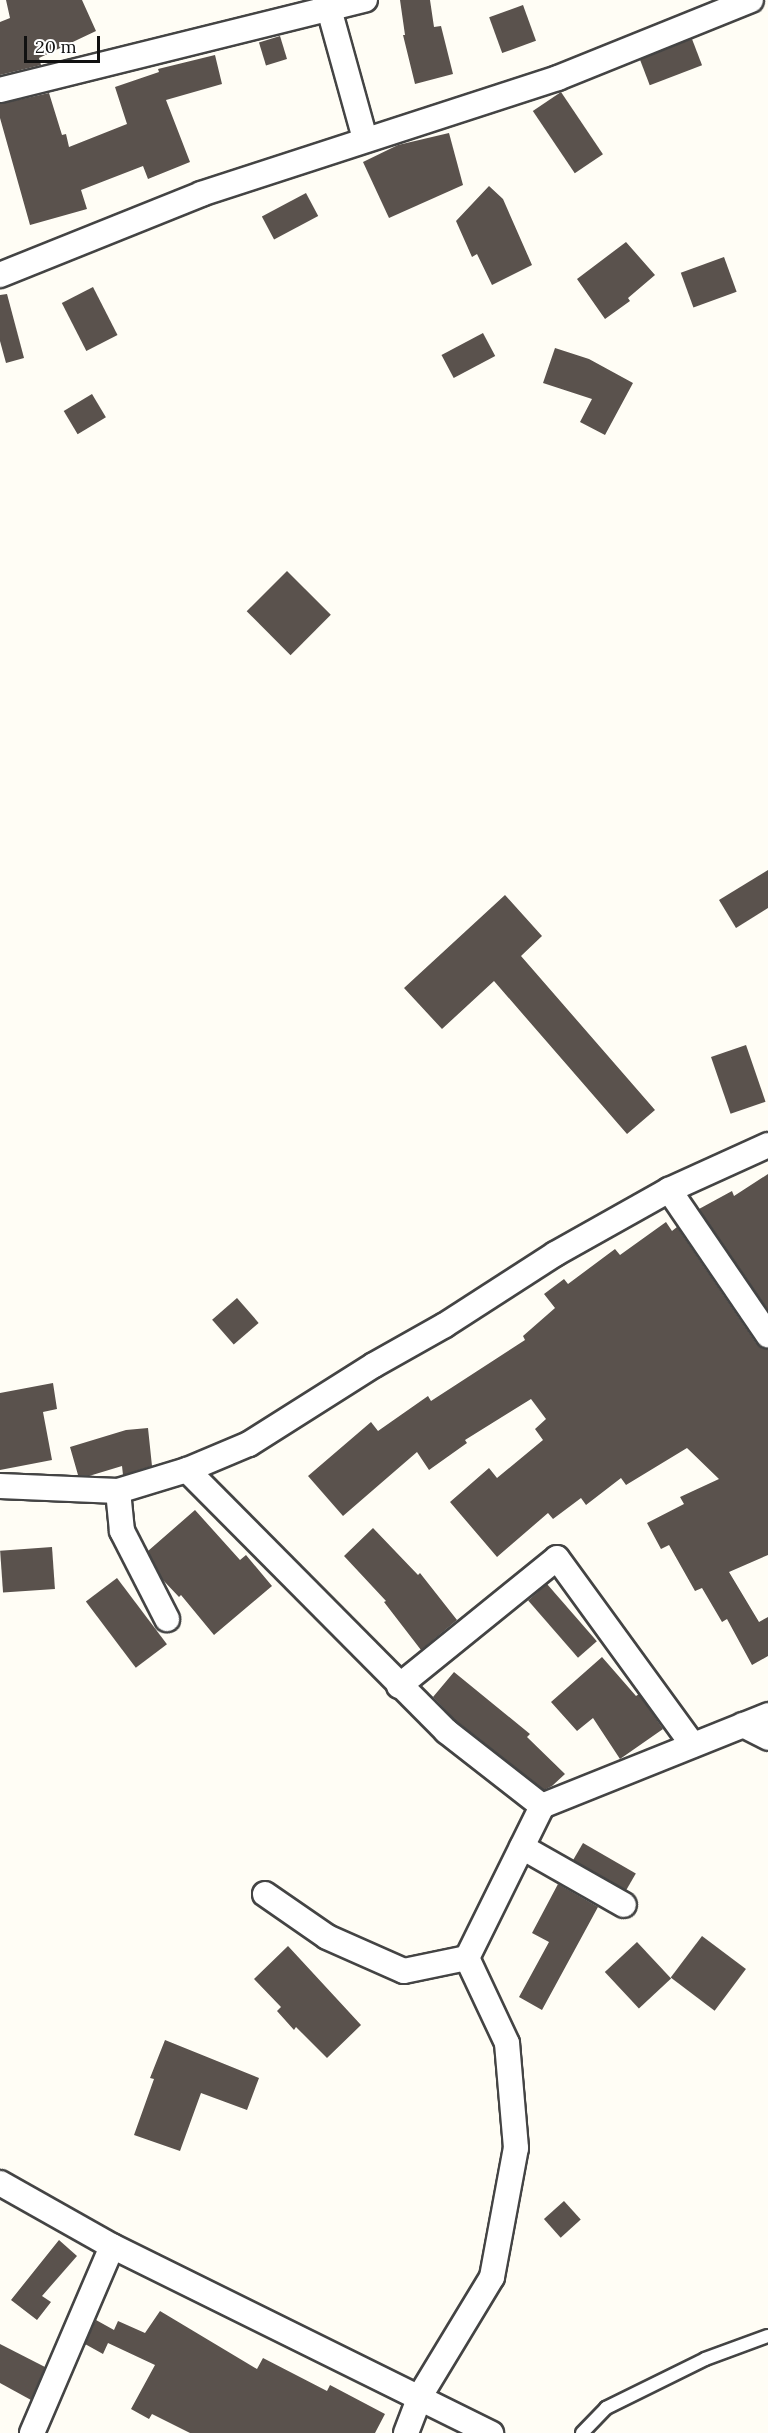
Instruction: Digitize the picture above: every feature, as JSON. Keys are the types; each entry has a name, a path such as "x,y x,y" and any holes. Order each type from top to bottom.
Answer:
{"street":[{"path":"0,90 327,4 365,0"},
{"path":"0,275 201,194 558,78 751,0"},
{"path":"327,4 365,139"},
{"path":"0,1486 118,1491 187,1470 249,1444 374,1365 454,1320 555,1254 669,1190 768,1145"},
{"path":"669,1190 768,1335"},
{"path":"187,1470 446,1731 542,1806"},
{"path":"118,1491 122,1531 167,1619"},
{"path":"399,1686 557,1558 693,1745"},
{"path":"467,1958 542,1806 768,1715"},
{"path":"743,1725 768,1737"},
{"path":"522,1847 624,1905"},
{"path":"265,1894 327,1937 404,1971 467,1958"},
{"path":"406,2433 420,2396 492,2277 516,2148 507,2043 467,1958"},
{"path":"0,2183 112,2246 491,2433"},
{"path":"32,2433 112,2246"}],"lane":[{"path":"582,2433 606,2408 705,2359 768,2336"}],"building":[{"path":"6,0 82,0 96,31 39,58 41,65 0,75 0,22 10,18"},
{"path":"400,0 430,0 434,27 441,26 453,74 415,84 403,35 405,35"},
{"path":"523,5 536,41 502,53 489,17"},
{"path":"280,36 287,59 266,65 259,42"},
{"path":"692,39 702,65 650,85 640,59"},
{"path":"215,55 222,84 166,100 190,162 148,179 143,166 81,190 87,209 30,225 0,118 0,104 49,93 62,135 66,134 69,147 127,124 115,87 159,72 158,69"},
{"path":"561,92 603,154 575,173 533,111"},
{"path":"449,133 463,185 389,218 363,162 398,145"},
{"path":"489,186 503,199 532,265 492,285 477,254 472,257 456,221"},
{"path":"306,193 318,216 274,239 262,216"},
{"path":"626,242 655,275 628,298 630,301 605,319 577,279"},
{"path":"724,257 737,292 693,308 681,273"},
{"path":"93,287 118,335 86,351 62,303"},
{"path":"7,294 24,358 6,363 0,341 0,295"},
{"path":"483,333 495,356 454,378 442,355"},
{"path":"555,348 589,359 633,383 605,435 580,422 592,399 543,383"},
{"path":"92,394 106,417 78,434 64,411"},
{"path":"287,571 331,615 291,655 247,611"},
{"path":"768,870 768,908 736,928 719,900"},
{"path":"505,895 542,936 521,956 655,1110 627,1134 494,981 442,1029 404,988"},
{"path":"746,1045 766,1102 731,1114 711,1057"},
{"path":"768,1174 768,1310 699,1209 732,1191 734,1196"},
{"path":"666,1222 672,1231 677,1227 756,1343 768,1349 768,1555 729,1572 759,1622 768,1617 768,1656 752,1665 727,1619 722,1622 702,1588 695,1591 669,1545 661,1549 647,1523 684,1504 680,1497 719,1479 687,1448 626,1485 621,1478 586,1505 581,1498 553,1519 548,1513 497,1557 450,1502 489,1468 497,1478 543,1440 535,1429 546,1419 531,1399 465,1440 467,1443 429,1470 417,1452 343,1516 308,1476 371,1422 378,1431 428,1396 431,1401 525,1340 523,1336 555,1308 544,1294 564,1279 568,1284 615,1249 620,1255"},
{"path":"237,1298 259,1323 234,1345 212,1320"},
{"path":"53,1383 57,1409 43,1412 52,1460 0,1470 0,1393"},
{"path":"148,1428 152,1466 123,1475 122,1466 89,1476 78,1475 70,1447 126,1430"},
{"path":"195,1510 240,1560 246,1555 272,1586 214,1635 181,1595 179,1597 162,1579 148,1551"},
{"path":"373,1528 418,1575 420,1573 457,1620 421,1650 384,1602 386,1601 344,1556"},
{"path":"52,1547 55,1589 3,1593 0,1551"},
{"path":"117,1578 167,1644 136,1668 86,1601"},
{"path":"547,1584 597,1641 578,1658 528,1600"},
{"path":"602,1657 636,1696 639,1694 663,1729 620,1759 593,1718 577,1731 551,1702"},
{"path":"454,1672 530,1734 527,1737 565,1774 544,1790 455,1720 433,1697"},
{"path":"583,1843 636,1874 626,1891 573,1860"},
{"path":"558,1884 598,1907 542,2010 519,1997 549,1942 532,1933"},
{"path":"702,1936 746,1969 715,2011 671,1978"},
{"path":"637,1942 671,1979 639,2009 605,1972"},
{"path":"288,1946 361,2025 327,2058 296,2027 294,2030 277,2011 281,2007 254,1979"},
{"path":"165,2040 259,2078 247,2110 201,2093 180,2151 134,2135 154,2079 150,2078"},
{"path":"564,2201 581,2220 561,2238 544,2219"},
{"path":"59,2240 77,2256 42,2296 51,2302 37,2320 11,2300"},
{"path":"160,2311 257,2369 263,2358 327,2391 330,2385 385,2414 375,2433 190,2433 152,2414 149,2419 131,2409 155,2365 108,2343 103,2354 85,2344 96,2320 114,2330 118,2321 145,2333"},
{"path":"0,2344 45,2367 31,2400 0,2383"}]}
